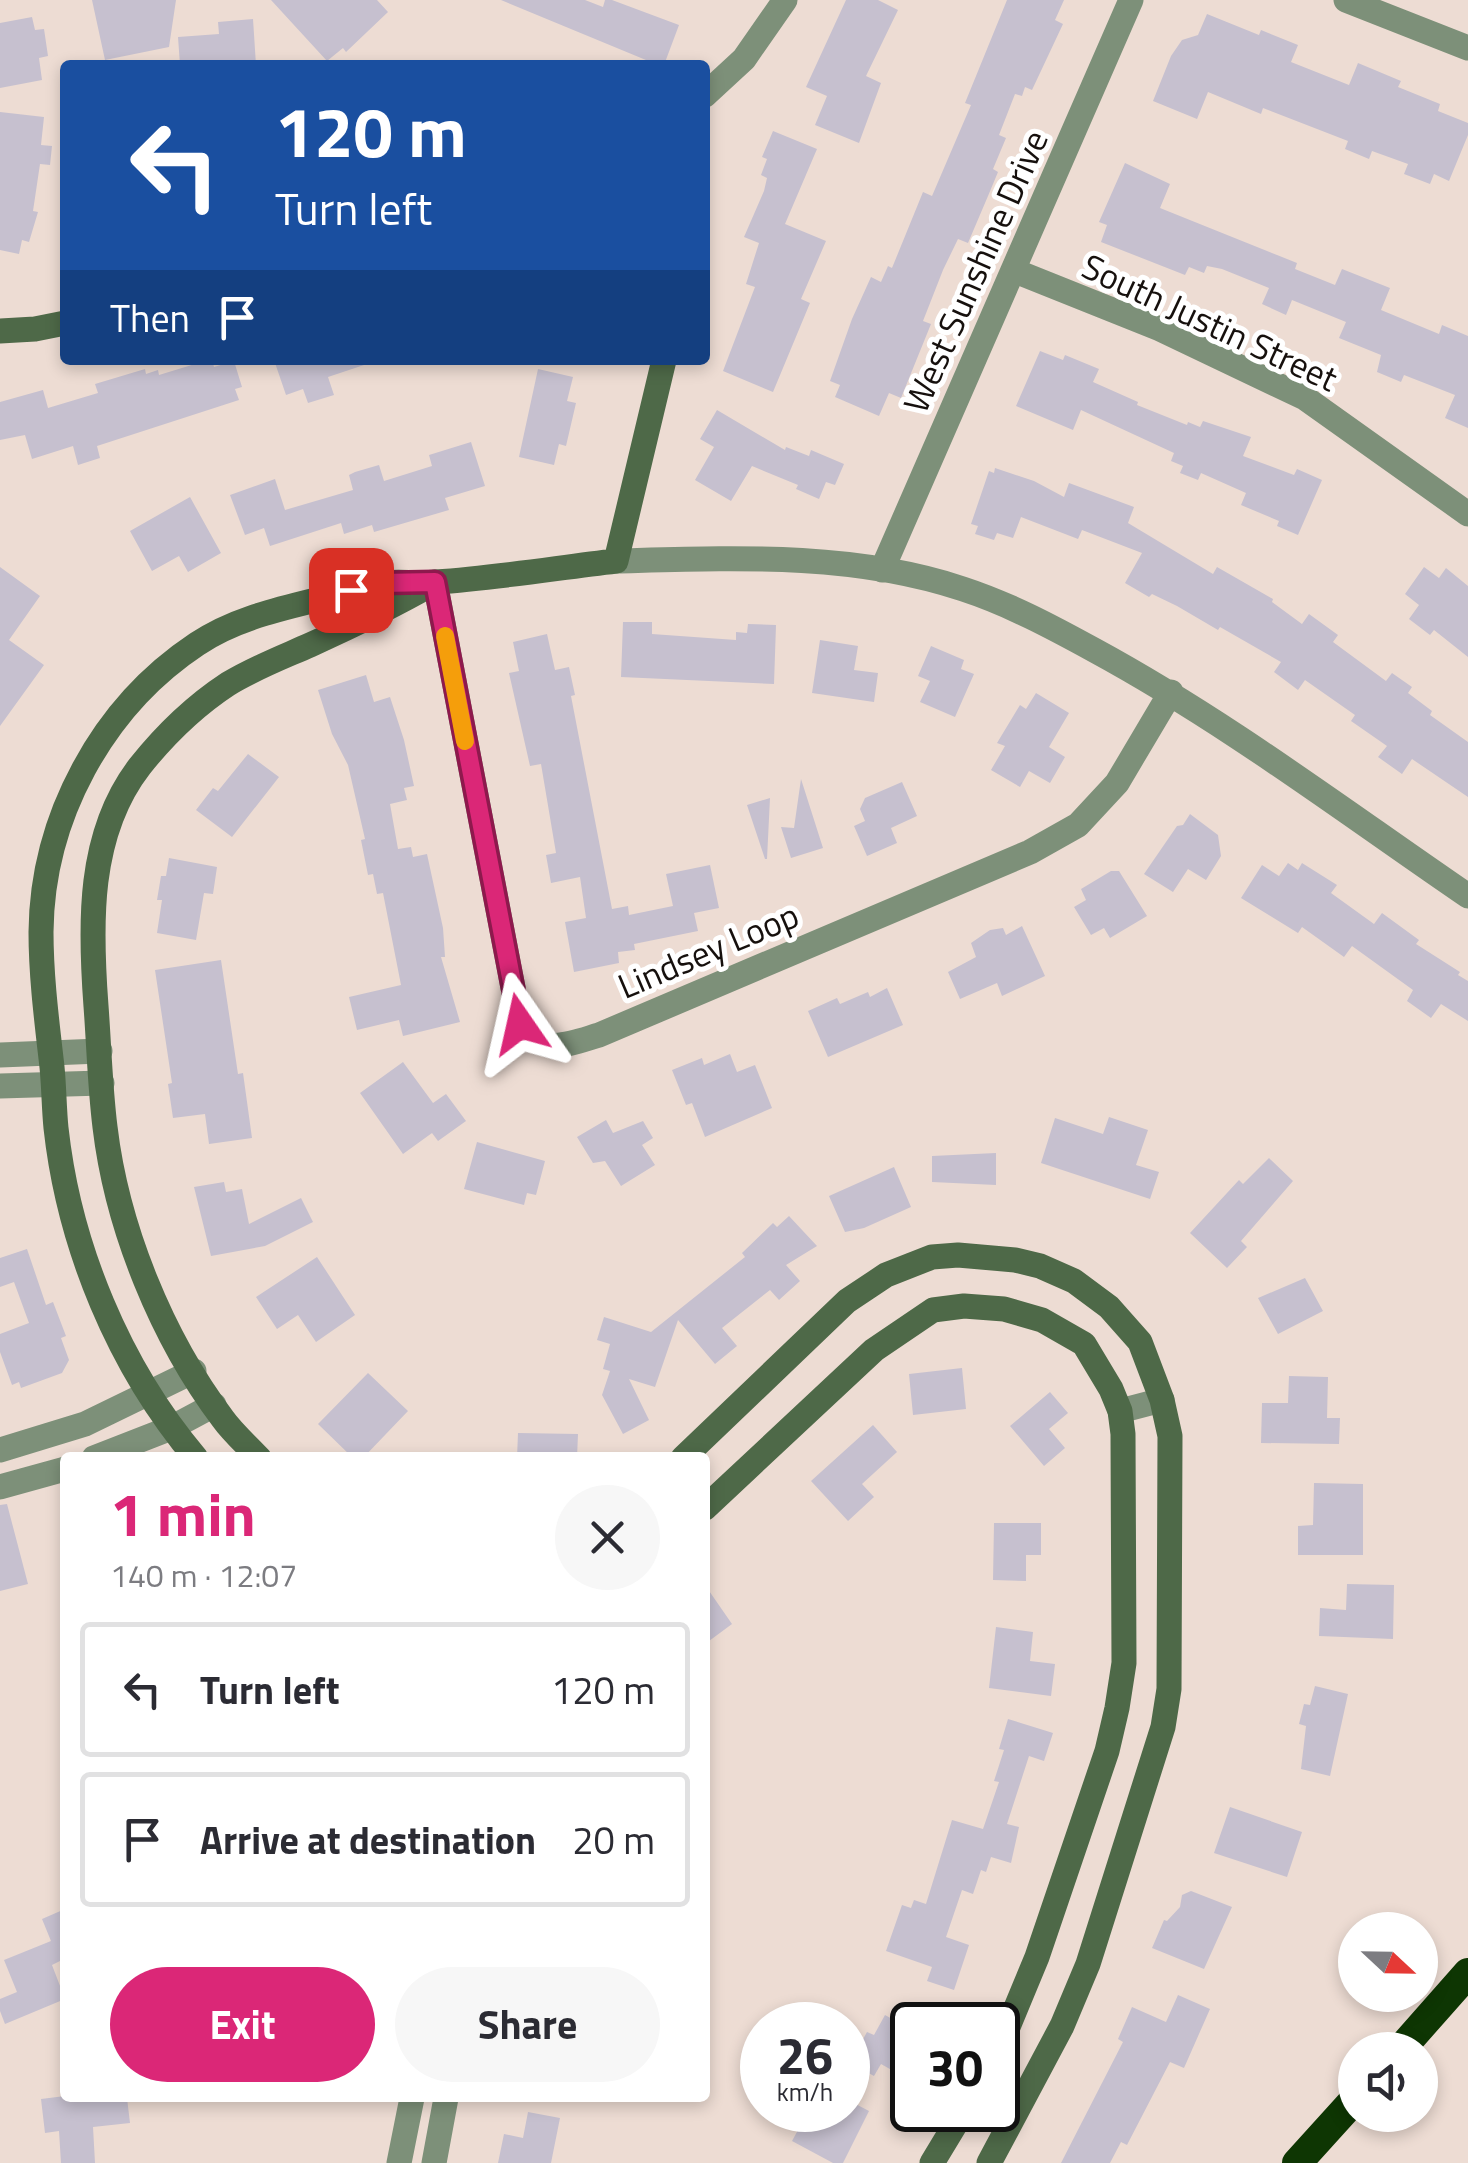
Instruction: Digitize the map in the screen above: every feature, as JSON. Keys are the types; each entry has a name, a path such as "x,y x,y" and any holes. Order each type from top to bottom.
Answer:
{"highway":[{"path":"1416,2032 1468,1973"},
{"path":"1297,2163 1338,2118"}],"street":[{"name":"West Sunshine Drive","path":"882,570 1132,0"},
{"path":"1346,0 1468,48"},
{"path":"710,90 744,59 777,2"},
{"name":"South Justin Street","path":"1014,270 1160,330 1305,398 1468,514"},
{"path":"0,330 60,325"},
{"path":"616,561 663,365"},
{"path":"191,1452 171,1428 107,1316 88,1266 66,1187 56,1128 41,931 45,881 60,819 83,765 114,721 148,683 197,644 228,627 261,614 381,583 435,582 616,561 761,558 882,570 962,588 1035,619 1171,692 1468,896"},
{"path":"253,1452 224,1420 170,1332 122,1212 105,1129 92,950 94,886 110,826 138,768 200,705 229,683 386,611 435,582"},
{"name":"Lindsey Loop","path":"435,582 520,1024 530,1038 546,1046 571,1044 600,1035 1030,852 1078,825 1117,783 1171,692"},
{"path":"0,1054 100,1051"},
{"path":"0,1086 102,1083"},
{"path":"689,1452 847,1301 886,1275 932,1257 1015,1260 1074,1280 1109,1307 1140,1342 1162,1400 1170,1436 1169,1689 1163,1727 1088,1964 1062,2026 989,2163"},
{"path":"710,1503 874,1350 933,1310 991,1308 1042,1320 1084,1344 1100,1367 1120,1411 1125,1460 1124,1663 1107,1751 1018,2002"},
{"path":"0,1450 86,1424 194,1371"},
{"path":"1120,1411 1162,1400"},
{"path":"109,1452 171,1428 214,1405"},
{"path":"0,1487 60,1470"},
{"path":"399,2163 411,2102"},
{"path":"434,2163 445,2102"},
{"path":"932,2163 951,2132"}],"building":[{"path":"92,0 176,0 169,47 105,60"},
{"path":"271,0 377,0 388,12 346,52 343,48 326,60"},
{"path":"501,0 585,0 603,7 605,0 612,0 679,25 666,60 646,60"},
{"path":"846,0 878,0 898,10 866,76 881,83 859,143 815,125 827,96 806,87"},
{"path":"1007,0 1064,0 1055,20 1063,24 1032,90 1025,87 1022,96 1015,94 999,135 1006,138 993,169 998,172 988,196 968,243 958,239 943,270 923,321 931,324 901,398 889,393 879,416 835,397 840,385 830,381 871,277 881,282 888,266 892,268 923,192 932,196 971,105 965,103"},
{"path":"1207,14 1259,35 1261,30 1298,45 1291,62 1349,85 1358,63 1401,81 1398,87 1440,104 1438,111 1468,123 1468,135 1449,181 1434,174 1430,184 1404,174 1408,164 1372,151 1369,159 1345,149 1348,141 1263,108 1261,114 1208,92 1197,119 1153,101 1171,56 1182,40 1198,35"},
{"path":"32,17 35,30 44,29 48,56 39,58 42,80 0,88 0,23"},
{"path":"253,19 256,60 180,60 178,37 219,34 218,22"},
{"path":"0,112 44,117 41,145 52,146 50,165 40,164 33,211 38,212 29,242 22,240 19,254 0,250"},
{"path":"773,131 817,149 785,224 826,241 801,299 810,303 773,392 723,371 755,287 746,284 759,243 744,237 764,191 767,178 761,175 767,159 762,157"},
{"path":"1125,163 1170,184 1160,208 1297,263 1295,269 1335,285 1342,269 1390,288 1381,310 1439,334 1442,325 1468,336 1468,428 1445,418 1455,395 1404,375 1401,382 1377,372 1381,355 1339,338 1346,322 1292,300 1286,315 1262,304 1269,288 1222,269 1207,266 1204,273 1189,267 1185,275 1101,242 1107,225 1099,222"},
{"path":"1040,351 1063,360 1065,355 1099,369 1093,382 1138,402 1137,405 1187,425 1188,422 1200,427 1203,421 1251,437 1243,456 1294,475 1297,469 1322,480 1298,535 1277,526 1279,521 1241,505 1246,493 1201,473 1198,480 1180,473 1183,466 1171,461 1174,453 1081,410 1073,430 1016,406"},
{"path":"192,365 235,365 242,387 235,389 239,400 97,446 100,458 78,465 73,446 32,459 25,435 0,440 0,402 43,390 48,408 98,393 95,384 145,369 146,374 158,370 159,375"},
{"path":"276,365 364,365 328,377 334,395 308,403 303,389 286,395"},
{"path":"538,369 573,377 567,401 576,403 566,446 559,444 554,465 519,457"},
{"path":"717,410 785,450 786,447 809,456 811,450 844,464 835,485 826,482 819,499 796,489 798,485 752,466 731,501 695,480 714,447 700,439"},
{"path":"471,442 485,486 445,498 449,510 374,532 372,525 344,534 341,523 270,546 264,528 245,535 230,495 275,479 285,510 353,490 349,475 355,472 379,465 384,481 432,466 429,455"},
{"path":"995,468 1034,481 1064,497 1069,483 1134,507 1128,523 1213,574 1217,567 1273,599 1302,624 1309,614 1338,635 1333,642 1386,681 1392,673 1412,687 1408,693 1432,711 1430,715 1468,742 1468,797 1412,759 1402,774 1378,757 1387,746 1351,721 1355,715 1305,680 1298,690 1274,672 1281,662 1220,627 1218,630 1125,583 1142,553 1082,530 1078,539 1021,517 1013,538 997,533 994,540 975,534 978,526 971,524 989,471 994,473"},
{"path":"190,497 221,553 188,572 179,556 152,571 130,531"},
{"path":"0,567 40,596 9,640 44,665 0,726"},
{"path":"1424,567 1439,578 1446,568 1468,586 1468,657 1434,630 1430,635 1409,619 1419,605 1405,594"},
{"path":"623,622 652,622 652,634 736,640 736,632 747,633 748,624 776,625 774,684 621,677"},
{"path":"547,634 555,670 569,667 575,695 571,696 612,909 628,906 629,915 673,906 666,874 710,865 719,908 694,913 698,931 634,944 635,950 618,952 619,963 574,972 565,922 586,918 580,877 551,883 546,855 556,853 541,764 530,766 509,673 519,671 513,642"},
{"path":"820,640 858,646 854,670 878,673 874,702 812,693"},
{"path":"931,646 964,660 961,669 974,674 955,717 920,702 930,681 918,676"},
{"path":"366,675 374,702 390,697 404,740 414,786 404,788 407,800 390,804 398,849 411,847 413,857 427,854 443,928 445,957 441,957 460,1022 403,1036 399,1020 357,1030 349,997 401,985 383,893 377,894 373,874 368,875 361,840 365,839 348,765 332,734 318,690"},
{"path":"1036,693 1069,713 1049,747 1065,757 1050,783 1029,771 1020,787 991,770 1005,746 997,743 1020,705 1026,709"},
{"path":"248,754 279,777 232,837 196,810 213,788 218,791"},
{"path":"801,779 823,848 791,858 781,827 794,828"},
{"path":"902,782 917,816 891,828 897,843 867,856 854,826 865,821 860,809 865,798"},
{"path":"770,798 767,859 765,859 747,805"},
{"path":"1190,814 1218,835 1221,856 1206,880 1188,869 1173,892 1144,874 1177,826 1183,825"},
{"path":"169,858 217,867 213,894 204,893 196,940 157,933 162,900 157,900"},
{"path":"1288,863 1298,870 1302,863 1337,885 1331,893 1374,924 1382,913 1419,940 1416,944 1460,972 1458,975 1468,981 1468,1021 1441,1004 1431,1018 1407,1001 1413,990 1352,946 1344,957 1302,927 1298,933 1241,898 1262,865 1279,876"},
{"path":"1111,871 1119,871 1147,916 1110,938 1104,928 1091,935 1074,907 1086,900 1081,889"},
{"path":"1022,926 1045,976 1002,996 997,983 960,999 948,972 976,957 971,943 990,930 1003,928 1006,935"},
{"path":"221,960 252,1138 209,1144 205,1114 173,1118 168,1084 172,1083 155,970"},
{"path":"887,988 903,1025 828,1057 808,1011 837,998 840,1004 868,992 870,997"},
{"path":"730,1054 737,1072 755,1065 772,1108 705,1137 692,1103 686,1105 672,1070 702,1058 704,1065"},
{"path":"403,1062 433,1103 446,1094 466,1121 438,1141 432,1133 403,1154 360,1093"},
{"path":"1109,1117 1148,1130 1136,1165 1159,1172 1150,1199 1041,1163 1055,1118 1103,1134"},
{"path":"606,1120 613,1133 643,1121 653,1138 642,1145 655,1165 621,1186 605,1161 593,1163 577,1137"},
{"path":"477,1142 545,1161 536,1195 527,1193 524,1205 464,1189"},
{"path":"996,1153 996,1185 932,1182 932,1156"},
{"path":"1269,1158 1293,1181 1241,1241 1247,1247 1227,1268 1190,1233 1239,1180 1243,1184"},
{"path":"894,1167 911,1207 845,1232 829,1196"},
{"path":"224,1182 226,1192 242,1189 249,1224 301,1198 313,1222 265,1246 211,1256 194,1187"},
{"path":"789,1216 817,1246 786,1265 800,1281 779,1300 770,1290 722,1328 737,1346 715,1364 678,1320 655,1387 629,1379 649,1420 623,1434 602,1395 610,1371 603,1369 610,1344 597,1340 604,1317 651,1332 745,1257 742,1253 773,1223 777,1227"},
{"path":"27,1249 46,1305 53,1302 66,1336 61,1338 69,1360 62,1373 21,1388 19,1382 12,1385 0,1352 0,1334 29,1323 14,1282 0,1287 0,1258"},
{"path":"317,1257 355,1315 316,1342 298,1315 277,1329 256,1297"},
{"path":"1305,1278 1323,1311 1278,1334 1258,1298"},
{"path":"962,1368 966,1409 913,1415 909,1374"},
{"path":"368,1373 408,1411 369,1452 347,1452 318,1424"},
{"path":"1289,1376 1328,1377 1327,1418 1340,1418 1339,1444 1261,1443 1262,1403 1288,1403"},
{"path":"1050,1392 1068,1413 1049,1429 1065,1448 1044,1466 1010,1426"},
{"path":"873,1425 897,1452 862,1484 874,1497 848,1521 811,1481"},
{"path":"518,1433 578,1434 577,1452 517,1452"},
{"path":"1314,1483 1363,1484 1363,1555 1298,1555 1298,1526 1313,1525"},
{"path":"7,1504 28,1584 0,1591 0,1505"},
{"path":"994,1523 1041,1523 1041,1555 1026,1555 1026,1581 993,1580"},
{"path":"1347,1584 1394,1585 1393,1639 1319,1636 1320,1608 1346,1610"},
{"path":"710,1592 732,1624 710,1640"},
{"path":"996,1627 1033,1632 1030,1661 1055,1664 1051,1696 989,1688"},
{"path":"1315,1686 1348,1694 1330,1776 1301,1769 1306,1726 1299,1724 1304,1704 1310,1705"},
{"path":"1008,1719 1053,1733 1044,1761 1029,1756 1007,1824 1019,1827 1011,1863 991,1857 986,1872 981,1870 973,1894 962,1890 946,1937 969,1945 954,1990 927,1981 932,1967 886,1951 902,1905 911,1908 914,1900 926,1904 952,1820 983,1829 999,1782 994,1781"},
{"path":"1230,1807 1302,1832 1287,1877 1214,1853"},
{"path":"1191,1891 1232,1907 1204,1969 1152,1948 1164,1920 1180,1907 1182,1895"},
{"path":"60,1911 60,1961 52,1965 60,1986 60,2001 5,2024 0,1999 17,1992 4,1960 51,1941 42,1919"},
{"path":"1178,1995 1210,2009 1184,2068 1170,2062 1127,2145 1121,2142 1110,2163 1061,2163 1123,2042 1118,2039 1132,2007 1166,2022"},
{"path":"885,2015 890,2018 890,2069 881,2064 874,2076 870,2074 870,2033 874,2035"},
{"path":"60,2097 60,2102 127,2102 130,2123 93,2127 95,2163 61,2163 59,2131 45,2133 41,2099"},
{"path":"528,2112 560,2118 551,2163 498,2163 504,2134 523,2138"},
{"path":"797,2132 858,2132 843,2163 833,2163 792,2141"}],"slow traffic":[{"path":"445,636 465,741"}],"route":[{"path":"351,590 381,583 435,582 520,1024"}]}
